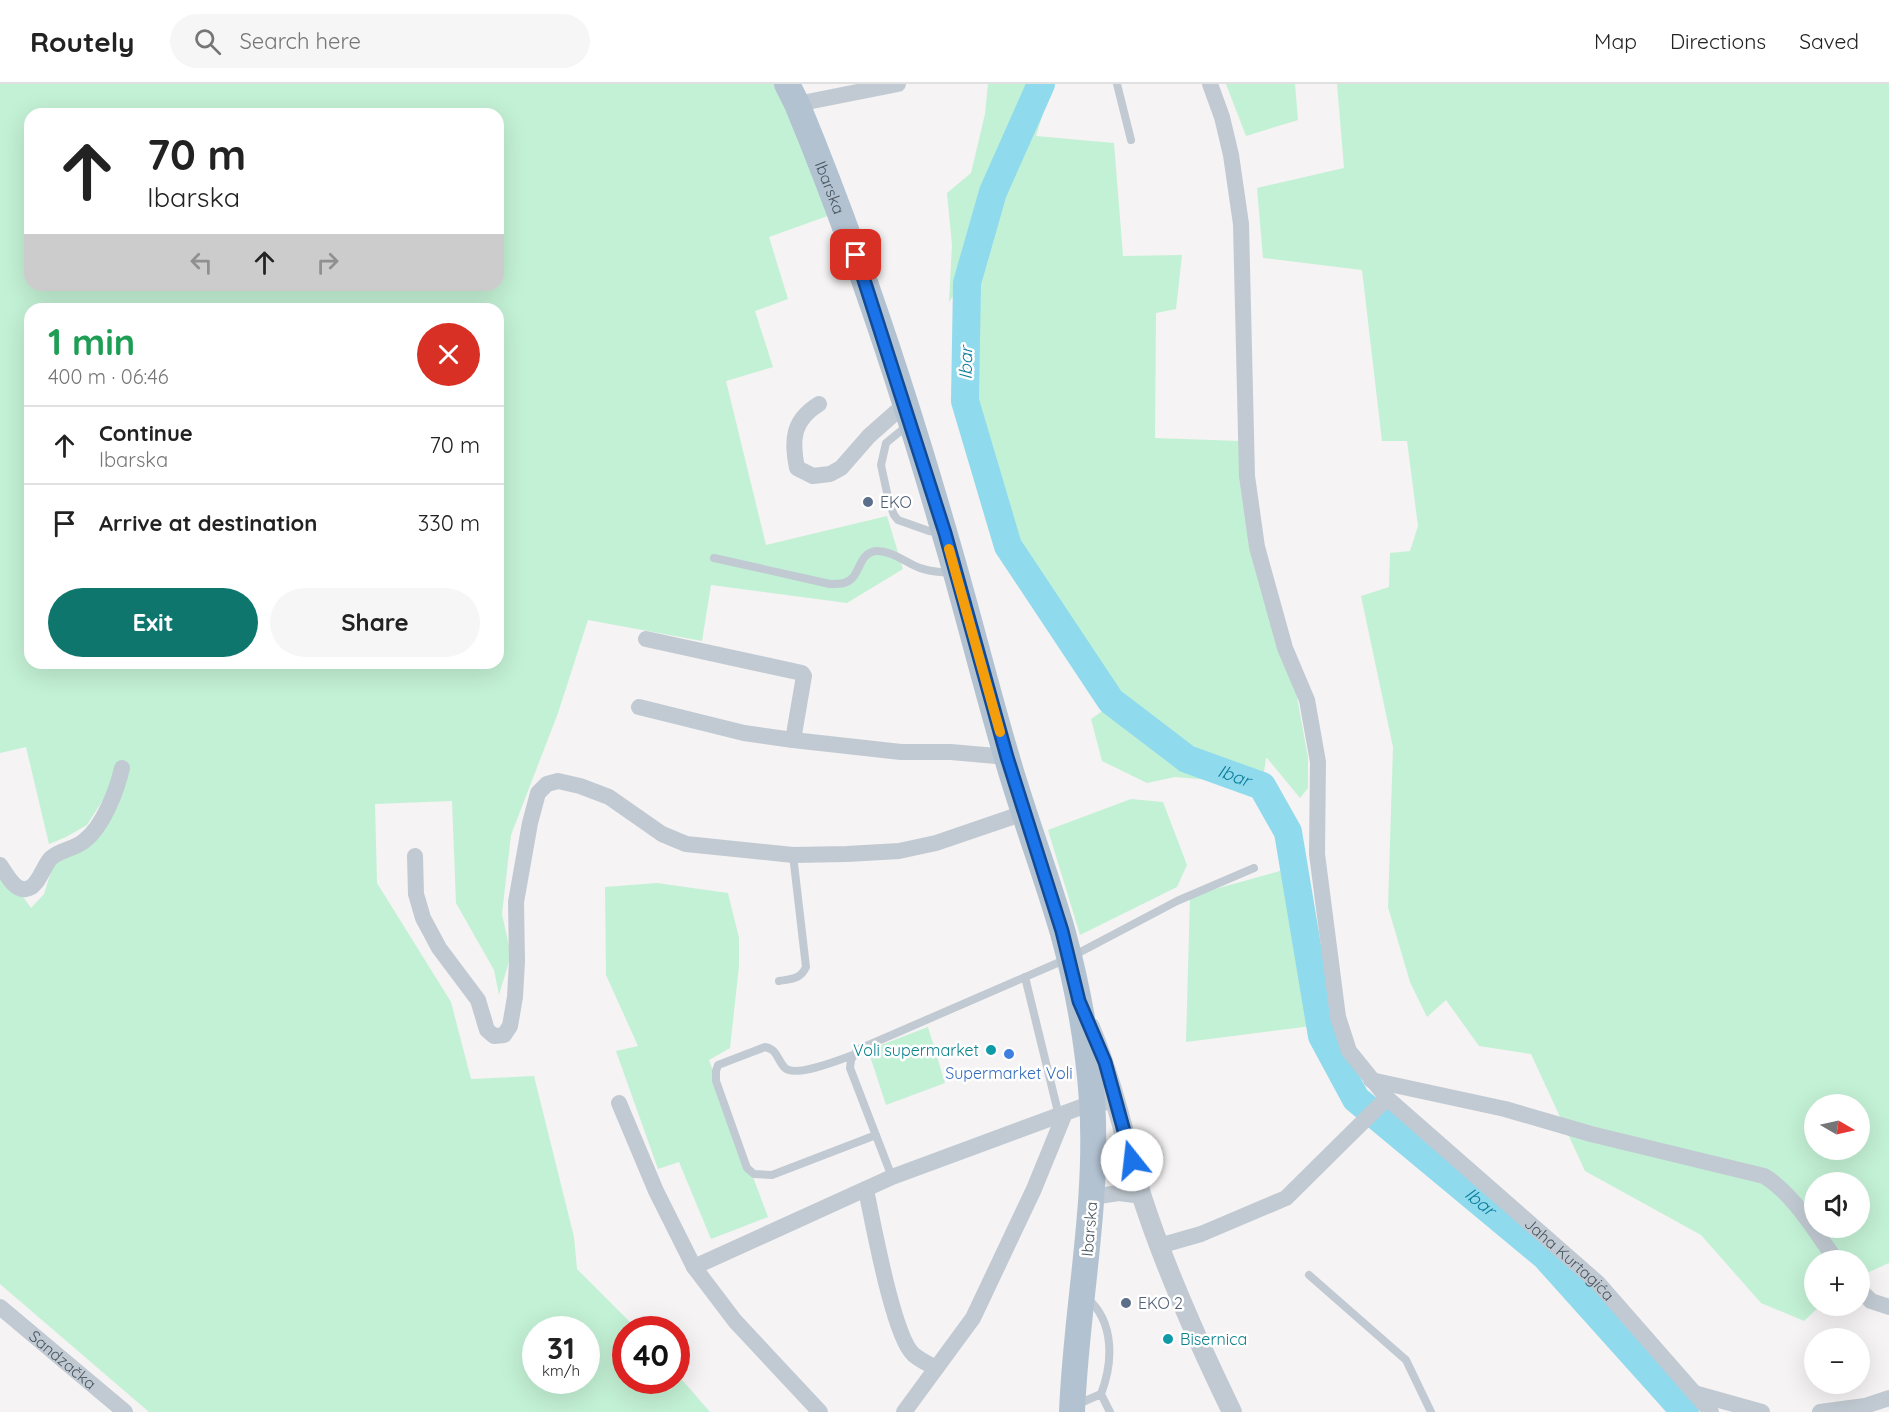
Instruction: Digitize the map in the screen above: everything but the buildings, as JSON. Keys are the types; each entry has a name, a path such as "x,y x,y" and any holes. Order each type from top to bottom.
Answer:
{"main road":[{"name":"Ibarska","path":"792,94 849,234 945,533 1007,757 1062,931 1079,1001 1087,1048 1104,1102 1092,1197 1072,1407"}],"street":[{"path":"792,94 898,84"},
{"name":"Jaha Kurtagića","path":"1210,84 1222,117 1231,155 1241,224 1247,476 1257,547 1285,648 1307,700 1313,731 1318,762 1317,854 1338,1017 1349,1051 1371,1080 1381,1103 1598,1283 1711,1412"},
{"path":"819,404 806,412 796,431 793,450 797,468 813,476 830,474 842,468 869,436 907,414"},
{"path":"646,639 802,672 804,676 793,740"},
{"path":"639,707 744,733 793,740 901,752 951,752 1007,757"},
{"path":"0,865 17,887 24,890 32,887 51,858 83,843 93,833 117,789 122,768"},
{"path":"415,856 416,894 423,918 439,948 478,1000 487,1030 494,1036 504,1035 510,1026 518,961 516,902 530,823 538,793 547,783 558,782 580,786 609,797 662,834 686,844 794,855 898,851 936,843 1024,813"},
{"path":"1371,1080 1505,1109 1591,1134 1764,1176 1776,1183 1787,1195 1828,1250"},
{"path":"694,1268 892,1177 1104,1102 1142,1196 1159,1246 1232,1412"},
{"path":"619,1103 656,1191 694,1268 735,1321 820,1412"},
{"path":"1159,1246 1201,1234 1286,1198 1381,1103"},
{"path":"904,1412 973,1318 1029,1200 1062,1115"},
{"path":"866,1190 893,1309 903,1338 912,1353 936,1368"},
{"path":"1092,1197 1119,1193 1142,1196"},
{"path":"1870,1300 1889,1307"},
{"name":"Sandzačka","path":"0,1307 125,1412"},
{"path":"1693,1393 1762,1412"},
{"path":"1820,1412 1865,1406 1889,1398"}],"lane":[{"path":"1117,84 1131,140"},
{"path":"907,414 886,443 881,465 889,502 898,520 929,531 945,533"},
{"path":"714,558 830,584 845,583 853,579 861,561 870,553 878,551 888,553 920,568 956,573"},
{"path":"779,981 798,978 804,973 806,967 794,855"},
{"path":"892,1177 850,1068 853,1055 857,1050 1069,958 1177,901 1254,868"},
{"path":"1024,977 1062,1115"},
{"path":"853,1055 802,1071 790,1072 785,1069 775,1052 765,1047 718,1065 716,1081 747,1168 754,1174 772,1175 876,1136"},
{"path":"1309,1275 1406,1360 1431,1412"},
{"path":"1083,1294 1098,1310 1104,1322 1110,1351 1107,1378 1101,1395 1110,1412"},
{"path":"1072,1407 1101,1395"}],"green space":[{"path":"0,84 778,84 836,213 769,237 788,299 755,311 773,367 726,381 766,545 887,516 903,569 847,603 711,585 702,641 588,620 558,713 511,835 502,914 511,955 499,995 494,970 456,903 452,801 375,804 377,883 451,1002 471,1079 534,1076 574,1237 577,1269 624,1316 612,1316 612,1394 690,1394 690,1389 710,1412 149,1412 0,1284 0,865 31,908 44,894 56,856 86,848 106,795 87,825 49,844 26,747 0,753"},
{"path":"988,84 1034,84 988,193 958,289 949,302 952,245 947,193 971,173 985,114"},
{"path":"1052,84 1036,136 1114,143 1123,256 1182,255 1176,309 1156,313 1155,438 1240,441 1296,691 1308,758 1308,788 1300,798 1267,758 1263,779 1190,751 1115,697 1015,545 976,401 975,287 1004,191"},
{"path":"1226,84 1295,84 1298,120 1246,136"},
{"path":"1337,84 1889,84 1889,1263 1870,1272 1870,1250 1804,1250 1804,1316 1809,1316 1804,1321 1761,1303 1701,1235 1585,1171 1531,1054 1479,1046 1446,1000 1427,1017 1410,982 1388,907 1393,747 1361,596 1389,587 1390,553 1410,551 1418,526 1407,441 1382,441 1362,270 1263,258 1257,188 1344,168"},
{"path":"1107,708 1181,764 1233,782 1175,777 1147,783 1102,761 1091,719"},
{"path":"1131,799 1163,802 1187,865 1177,887 1080,935 1048,830"},
{"path":"1287,869 1312,1026 1186,1042 1190,896"},
{"path":"657,883 728,893 739,938 739,966 730,1048 709,1060 768,1217 711,1239 679,1162 658,1169 616,1051 638,1046 606,975 605,887"},
{"path":"928,1027 945,1083 886,1105 868,1050"}],"waterway":[{"name":"Ibar","path":"1041,84 993,192 967,283 965,401 1008,546 1111,701 1187,759 1262,786 1288,832 1322,1036 1356,1099 1545,1256 1685,1412"}],"slow traffic":[{"path":"949,549 1000,732"}],"place":[{"name":"EKO","path":"868,502"},
{"name":"Voli supermarket","path":"991,1050"},
{"name":"Supermarket Voli","path":"1009,1054"},
{"name":"EKO 2","path":"1126,1303"},
{"name":"Bisernica","path":"1168,1339"}],"route":[{"path":"856,255 945,533 1007,757 1062,931 1079,1001 1105,1062 1132,1160"}]}
